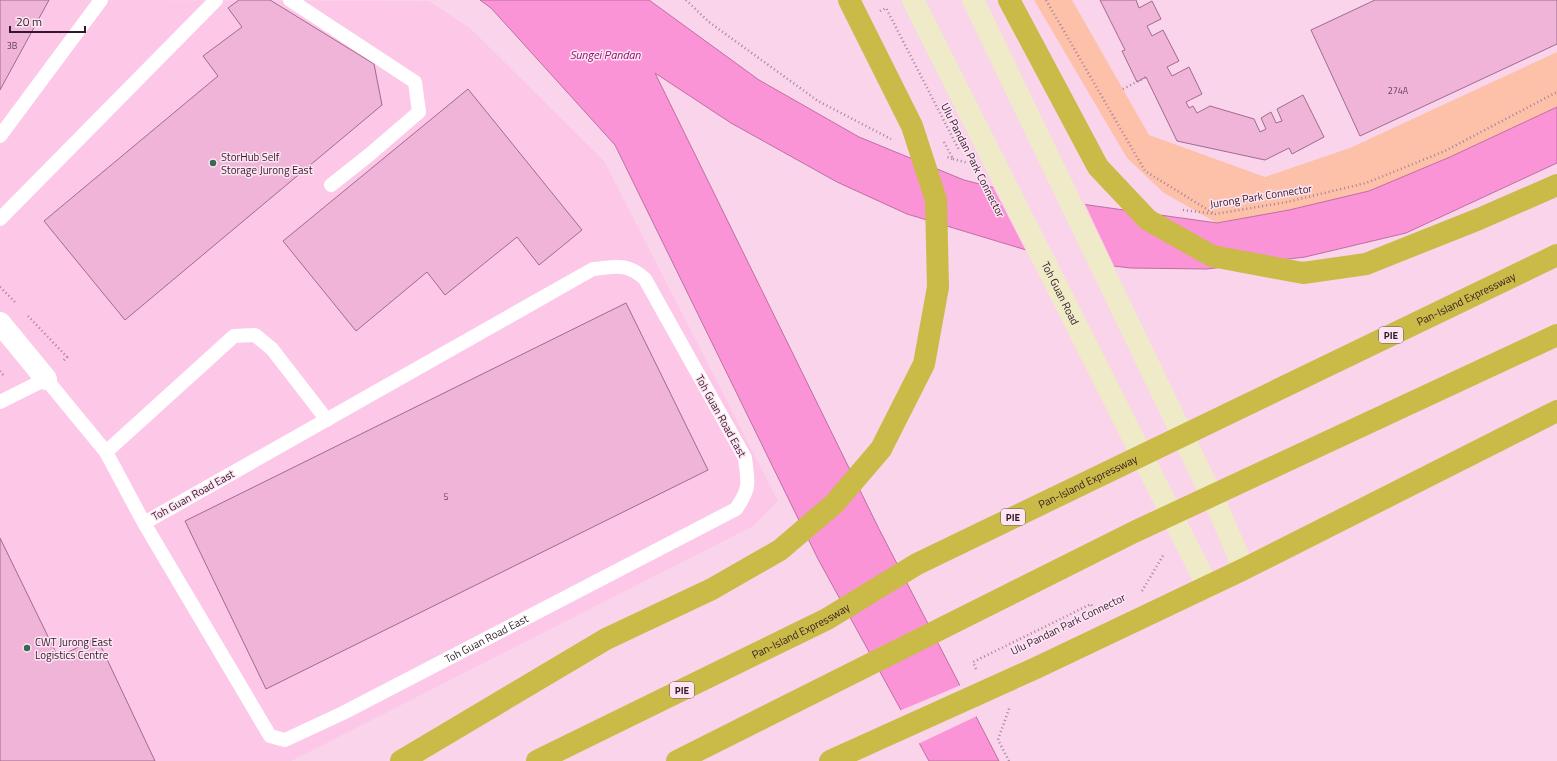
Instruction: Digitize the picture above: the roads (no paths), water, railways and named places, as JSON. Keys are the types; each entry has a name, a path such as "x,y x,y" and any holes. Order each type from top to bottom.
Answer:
{"highway":[{"path":"401,761 606,639 712,589 780,550 834,504 881,449 924,364 938,287 936,200 912,126 879,56 849,0"},
{"path":"1009,0 1098,167 1148,220 1212,256 1303,273 1366,264 1480,219 1557,185"},
{"name":"Pan-Island Expressway","path":"537,761 827,619 917,564 1557,255"},
{"path":"677,761 1141,528 1557,335"},
{"path":"830,761 1036,668 1208,587 1557,411"}],"main road":[{"name":"Toh Guan Road","path":"912,0 1208,587"},
{"path":"973,0 1202,475 1244,569"}],"street":[{"name":"Toh Guan Road East","path":"0,322 46,379"}],"lane":[{"path":"0,136 101,0"},
{"path":"0,219 216,0"},
{"path":"290,0 415,82 419,112 331,185"},
{"name":"Toh Guan Road East","path":"46,379 106,452 144,523 270,736 285,740 343,713 736,509 746,494 748,481 745,458 645,279 634,269 619,266 593,269 144,523"},
{"path":"106,452 234,336 255,335 272,349 327,420"},
{"path":"0,402 46,379"}],"water":[{"name":"Sungei Pandan","path":"480,0 649,0 759,80 859,137 964,180 1031,197 1217,223 1289,210 1369,191 1450,157 1557,107 1557,163 1406,233 1305,257 1207,269 1130,268 1056,259 907,214 837,182 731,123 655,73 879,529 999,761 929,761 818,559 615,145 491,8"}],"place":[{"name":"StorHub Self Storage Jurong East","path":"213,163"},
{"name":"CWT Jurong East Logistics Centre","path":"27,648"}]}
